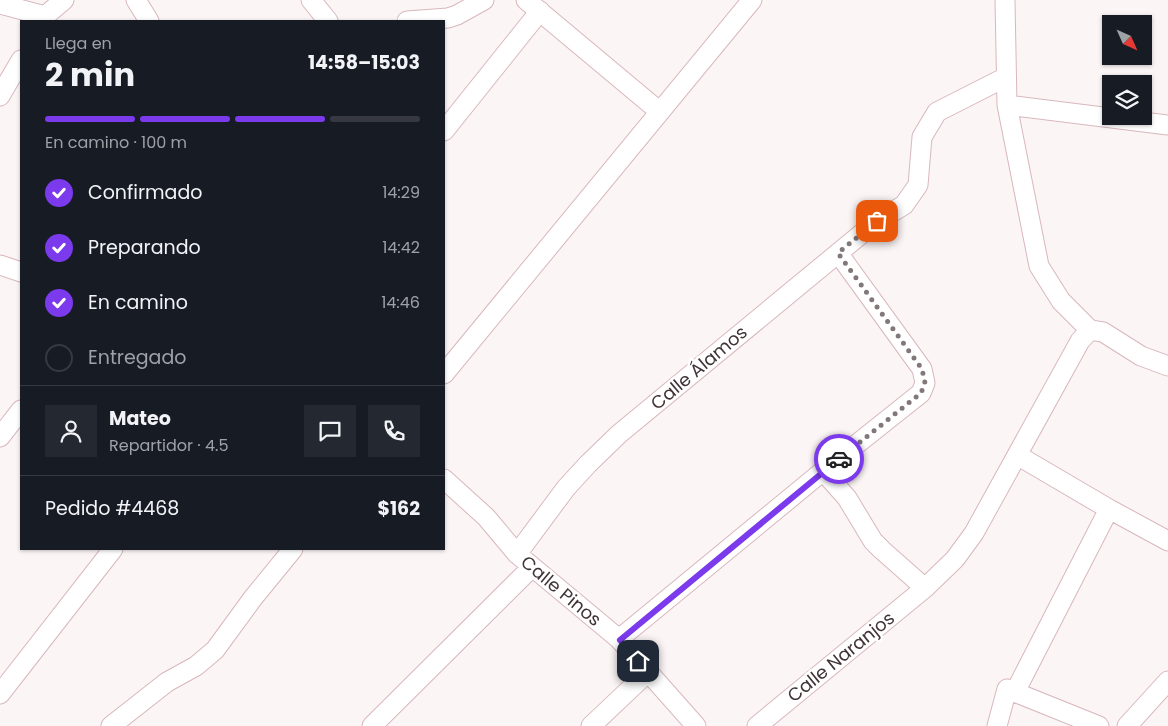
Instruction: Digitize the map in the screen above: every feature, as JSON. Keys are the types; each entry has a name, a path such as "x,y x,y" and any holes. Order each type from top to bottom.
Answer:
{"street":[{"path":"0,4 44,19 64,0"},
{"path":"136,0 149,20"},
{"path":"311,0 327,20"},
{"path":"421,20 448,18 484,0"},
{"path":"445,373 752,0"},
{"path":"1005,0 1007,105 1039,266 1061,301 1090,330 1103,332 1141,356 1168,366"},
{"path":"445,129 533,6 660,112"},
{"path":"9,93 20,63"},
{"name":"Calle Álamos","path":"517,554 566,488 619,434 877,221 904,205 918,185 922,137 937,112 1006,77"},
{"path":"1007,105 1168,125"},
{"path":"620,640 823,471 921,393 925,383 922,369 838,253"},
{"path":"0,265 20,272"},
{"name":"Calle Naranjos","path":"757,726 925,588 955,559 974,533 1080,341 1090,330"},
{"path":"0,437 20,411"},
{"path":"1017,455 1109,509 1168,540"},
{"path":"823,471 847,498 874,541 925,588"},
{"name":"Calle Pinos","path":"445,480 486,517 517,554 620,640 696,726"},
{"path":"1015,692 1109,509"},
{"path":"0,694 112,550"},
{"path":"111,726 167,682 196,666 215,650 253,598 292,550"},
{"path":"372,726 532,567"},
{"path":"592,726 648,672"},
{"path":"1127,726 1168,680"},
{"path":"997,726 1007,689 1099,726"}],"way so far":[{"path":"839,459 921,393 925,383 922,369 838,253 877,221"}],"route":[{"path":"638,661 620,640 839,459"}]}
